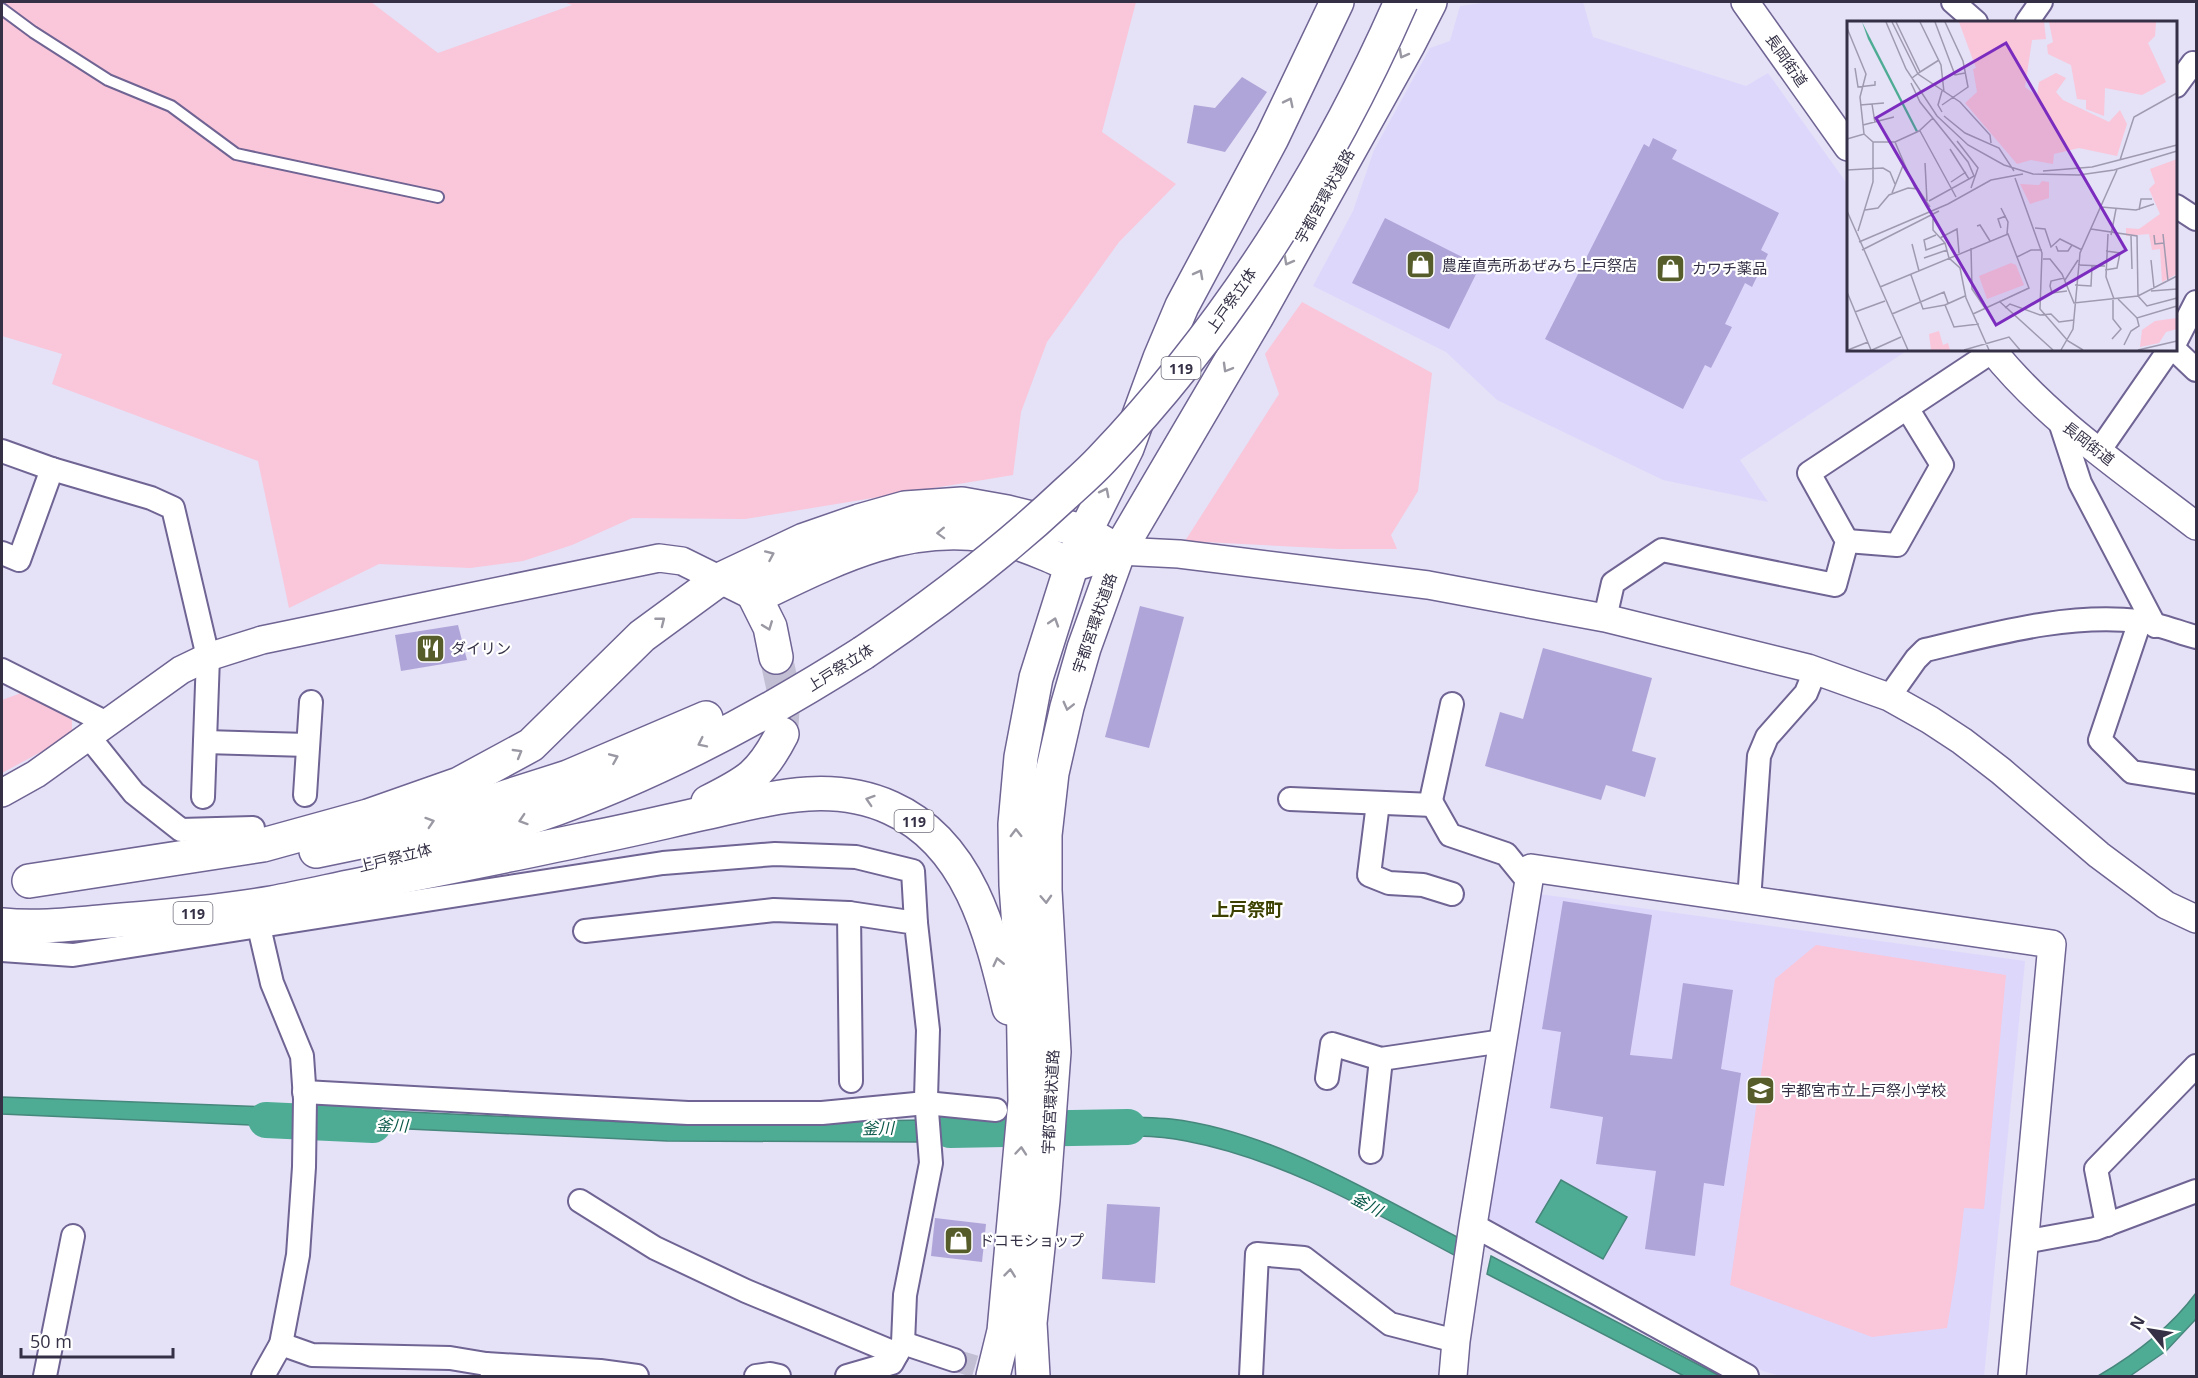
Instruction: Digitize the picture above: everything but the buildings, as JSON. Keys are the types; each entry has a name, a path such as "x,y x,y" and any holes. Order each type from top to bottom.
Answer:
{"highway":[{"name":"宇都宮環状道路","path":"1017,1327 1030,1201 1024,1104 1023,983 1016,885 1016,813 1021,757 1036,678 1084,532 1127,448 1182,306 1272,138 1337,2"},
{"name":"上戸祭立体","path":"2,914 171,900 268,885 376,850 468,838 540,815 635,776 808,688 894,609 1033,501 1142,388 1213,294 1274,204 1335,95 1382,2"},
{"name":"上戸祭立体","path":"858,644 967,580 1030,526 1101,460 1162,392 1219,319 1263,255 1301,193 1346,117 1401,2"},
{"name":"宇都宮環状道路","path":"1024,1104 1054,1052 1045,879 1046,835 1052,772 1084,648 1119,551 1256,318 1430,2"},
{"name":"119","path":"2,925 28,928 167,917 271,903 376,850 459,784 531,745 642,636 717,581 804,540 859,520 905,508 962,504 1007,512 1084,532"},
{"path":"776,657 770,627 755,597 849,553 893,540 927,534 958,532 987,535 1026,546 1072,564 1119,551"},
{"path":"1084,532 1119,551"},
{"name":"119","path":"615,833 702,805 737,787 757,773 773,752 782,734"},
{"name":"119","path":"15,881 263,845 376,850 615,833 786,795 812,792 840,793 893,808 914,821 934,836 967,881 984,917 995,948 1010,1011 1024,1104"},
{"name":"119","path":"993,1377 1017,1327"},
{"name":"119","path":"1017,1327 1033,1377"}],"street":[{"name":"長岡街道","path":"1745,2 1847,146"},
{"path":"1953,2 1975,21"},
{"path":"2028,21 2041,2"},
{"path":"2177,83 2193,63 2196,66"},
{"path":"2177,207 2196,219"},
{"path":"2177,337 2196,302"},
{"path":"1605,618 1613,583 1662,550 1834,585 1847,541 1809,473 1991,351"},
{"name":"長岡街道","path":"1993,351 2014,376 2059,419 2196,526"},
{"path":"2099,452 2168,351"},
{"path":"2176,351 2196,370"},
{"path":"1847,541 1897,545 1942,465 1906,408"},
{"path":"2059,419 2080,483 2147,624 2100,740 2132,772 2196,782"},
{"path":"2,451 52,469 132,492 173,508 208,657 203,797"},
{"path":"2,553 19,560 52,469"},
{"path":"1119,551 1179,554 1428,585 1605,618 1815,670 1889,697 1962,741 2099,855 2166,905 2196,919"},
{"path":"2,794 36,774 181,670 208,657 262,640 658,558 682,561 717,581 755,597"},
{"path":"1889,697 1925,650 2023,627 2091,621 2147,624 2196,637"},
{"path":"2,670 98,730 134,793 181,830 253,828"},
{"path":"1749,901 1759,756 1767,737 1806,693 1815,670"},
{"path":"305,795 311,702"},
{"path":"1430,805 1452,704"},
{"path":"205,742 308,745"},
{"path":"1290,799 1432,805 1450,835 1506,854 1528,881"},
{"path":"1378,803 1370,875 1389,883 1423,885 1452,894"},
{"path":"2,950 73,955 663,863 776,854 856,857 913,872 916,923 928,1030 926,1103 931,1163 905,1295 900,1348 892,1363 847,1377"},
{"path":"1453,1377 1473,1226 1530,868 2052,944 2013,1377"},
{"path":"585,931 774,910 849,913 916,923"},
{"path":"849,913 851,1081"},
{"path":"259,927 272,983 302,1056 305,1095 304,1167 298,1255 280,1344 263,1377"},
{"path":"1327,1078 1332,1044 1381,1059 1503,1041"},
{"path":"1371,1152 1381,1059"},
{"path":"2107,1225 2096,1169 2196,1066"},
{"path":"305,1095 688,1113 822,1113 926,1103 1024,1104"},
{"path":"2024,1242 2095,1230 2196,1191"},
{"path":"580,1201 654,1248 746,1291 900,1348 954,1360"},
{"path":"1473,1226 1747,1377"},
{"path":"45,1377 73,1236"},
{"path":"1251,1377 1257,1254 1305,1258 1390,1324 1456,1341"},
{"path":"280,1344 312,1355 450,1358 491,1370 600,1371 637,1377"},
{"path":"756,1377 770,1374 779,1377"}],"lane":[{"path":"2,9 33,32 108,80 171,106 236,154 438,197"}],"shaded area":[{"path":"2,2 371,2 438,53 572,5 564,2 1136,2 1102,132 1176,184 1119,242 1047,342 1021,412 1013,475 745,519 632,518 572,545 523,561 470,568 379,564 289,608 258,461 52,384 62,354 2,336"},
{"path":"1490,2 1583,2 1593,37 1746,86 1768,73 1847,184 1847,351 1906,351 1740,460 1768,502 1663,480 1497,400 1446,352 1313,286 1353,211 1374,150 1430,48 1450,41 1460,6"},
{"path":"1302,302 1432,373 1418,491 1391,535 1397,549 1339,549 1185,541 1279,394 1265,354"},
{"path":"24,692 72,720 72,735 2,773 2,700"},
{"name":"宇都宮市立上戸祭小学校","path":"1539,894 2025,961 1984,1376 1780,1376 1763,1371 1488,1218"},
{"path":"1816,945 2006,975 1984,1209 1964,1208 1947,1328 1872,1337 1730,1285 1775,979"}],"water":[{"path":"2,1097 298,1108 297,1127 2,1114"},
{"path":"324,1108 689,1125 920,1120 921,1142 667,1141 323,1125"},
{"path":"1079,1117 1171,1119 1247,1136 1320,1166 1461,1239 1458,1257 1360,1205 1257,1160 1222,1149 1159,1137 1077,1137"},
{"path":"999,1118 998,1143 939,1142 938,1120"},
{"path":"1561,1180 1627,1217 1603,1259 1536,1222"},
{"path":"1491,1256 1720,1376 1684,1376 1487,1274"},
{"path":"2196,1293 2196,1319 2166,1351 2130,1376 2098,1376 2151,1339"}],"waterway":[{"name":"釜川","path":"266,1120 373,1125"},
{"name":"釜川","path":"950,1130 1128,1127"}],"tunnel":[{"path":"776,657 784,693 782,726"},
{"path":"954,1360 1007,1376"}],"place":[{"name":"農産直売所あぜみち上戸祭店","path":"1421,265"},
{"name":"カワチ薬品","path":"1671,268"},
{"name":"ダイリン","path":"430,648"},
{"name":"宇都宮市立上戸祭小学校","path":"1760,1090"},
{"name":"ドコモショップ","path":"958,1240"}],"district":[{"name":"上戸祭町","path":"1247,909"}]}
